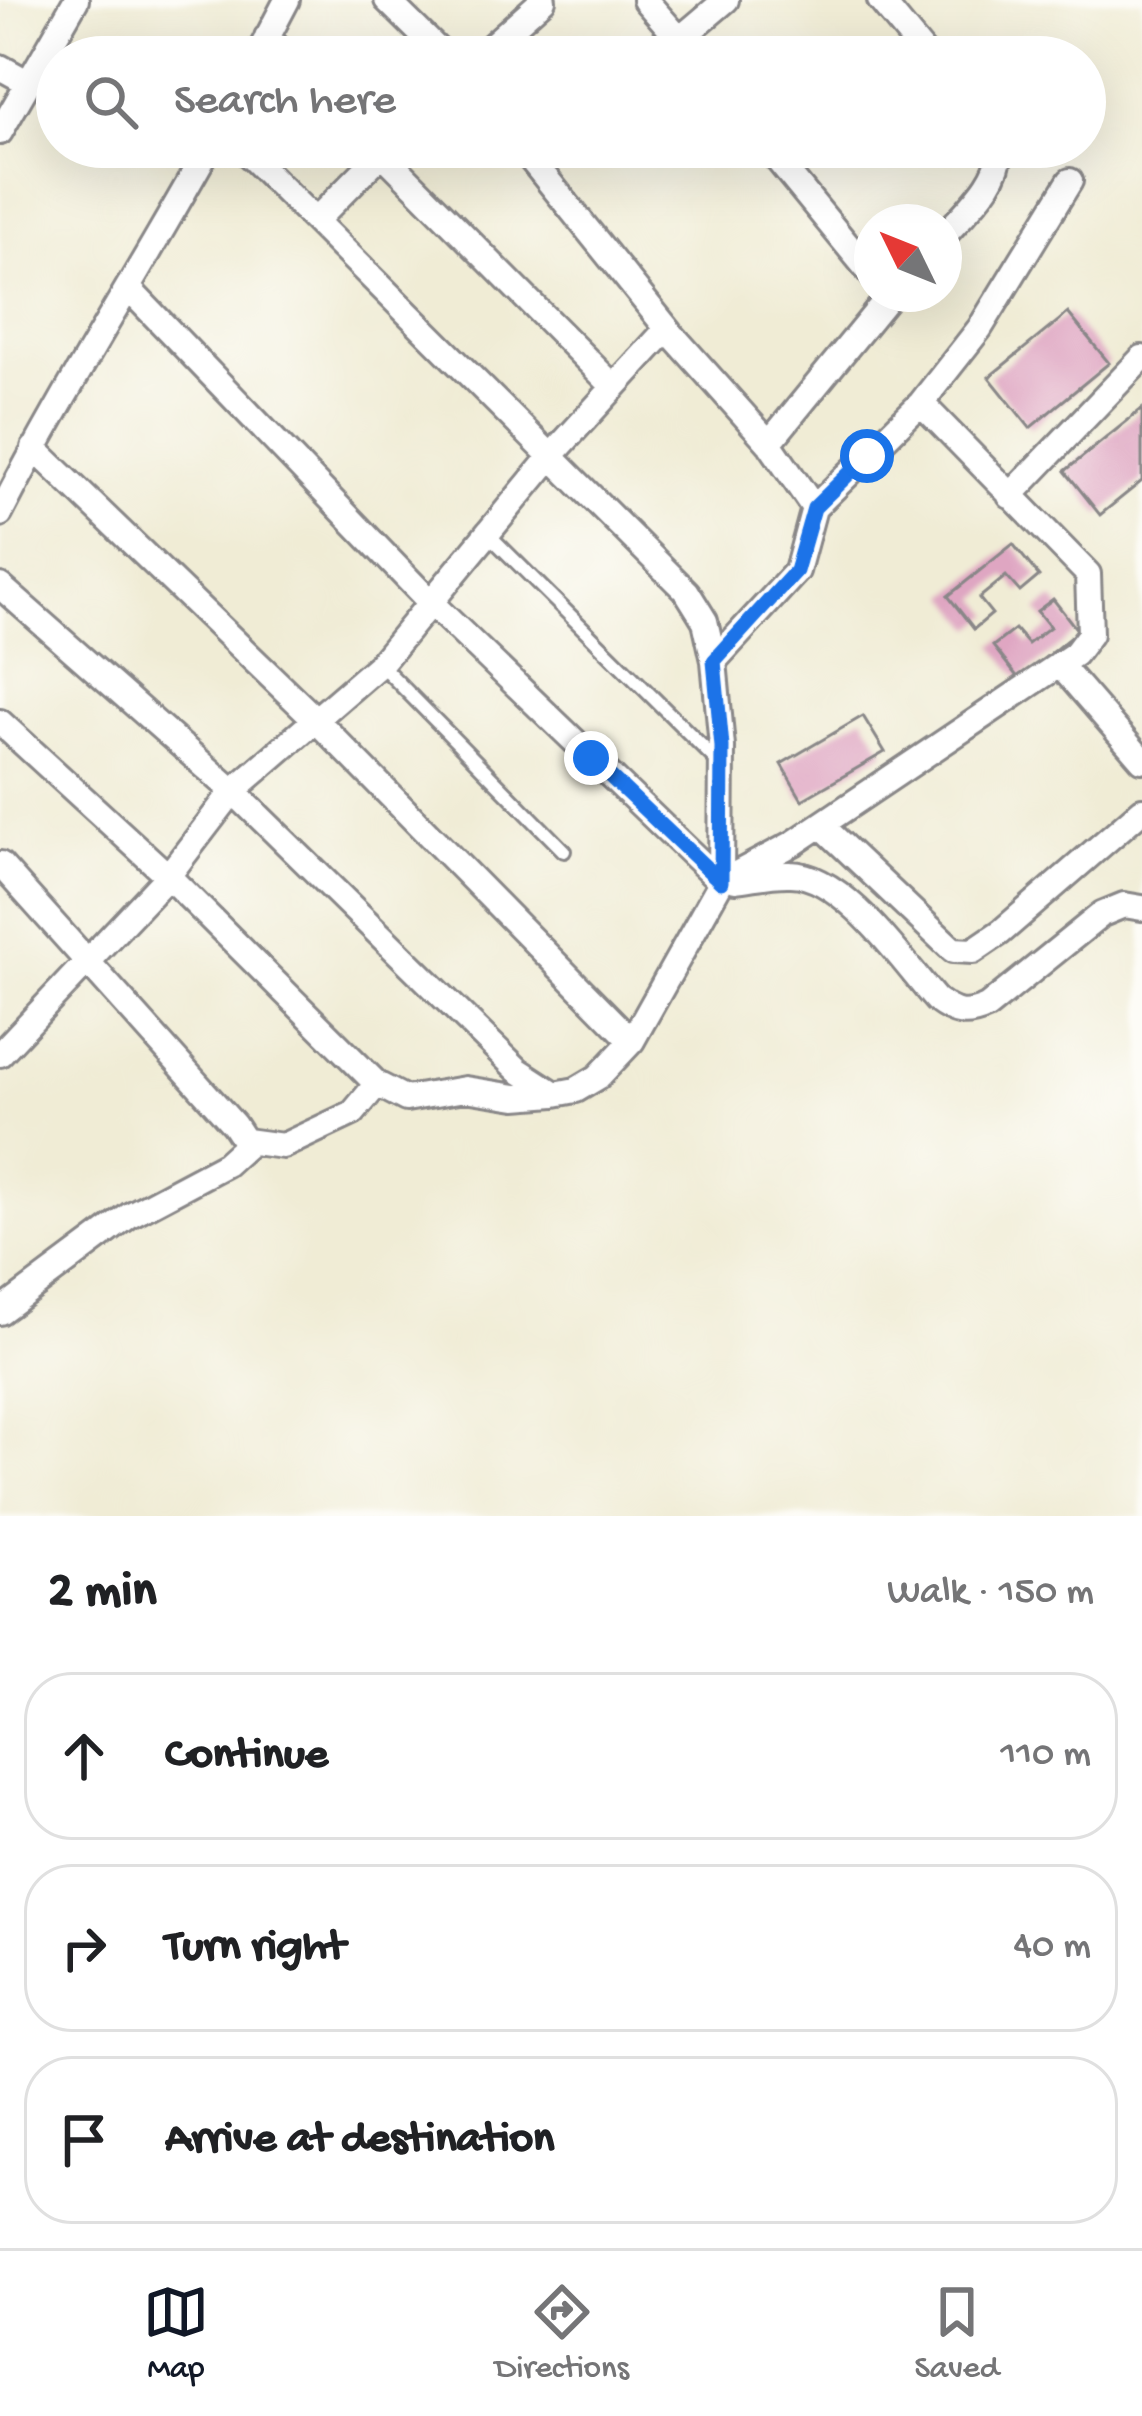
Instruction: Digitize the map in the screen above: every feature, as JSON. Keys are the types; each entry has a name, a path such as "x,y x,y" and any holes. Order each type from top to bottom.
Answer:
{"street":[{"path":"55,36 76,0"},
{"path":"268,36 287,0"},
{"path":"387,0 424,36"},
{"path":"503,36 543,0"},
{"path":"645,0 676,36"},
{"path":"697,36 726,0"},
{"path":"880,0 910,36"},
{"path":"0,67 28,83"},
{"path":"0,132 36,69"},
{"path":"0,514 197,168"},
{"path":"0,722 168,876 377,1084 406,1100 465,1089 515,1097 555,1094 576,1090 598,1076 632,1041 721,882 722,766 714,661 705,621 687,592 263,168"},
{"path":"316,220 364,168"},
{"path":"401,168 614,387"},
{"path":"538,168 670,332 769,443 814,508"},
{"path":"784,168 854,252"},
{"path":"962,214 997,168"},
{"path":"714,661 796,571 814,508 921,403 980,328 1070,181"},
{"path":"130,290 430,602 721,882"},
{"path":"769,443 876,312"},
{"path":"0,1054 168,876 233,790 380,664 553,454 667,329 670,332"},
{"path":"1010,496 1142,358"},
{"path":"721,882 821,825 1075,654 1090,634 1088,574 921,403"},
{"path":"34,448 314,718 632,1041"},
{"path":"0,586 233,790 518,1070 555,1094"},
{"path":"1060,664 1142,760"},
{"path":"821,825 953,950 973,951 1142,810"},
{"path":"0,864 246,1141 283,1146 353,1113 377,1084"},
{"path":"721,882 794,874 822,882 845,898 936,1000 952,1012 969,1015 986,1007 1102,914 1136,901"},
{"path":"0,1312 130,1214 241,1154 246,1141"}],"lane":[{"path":"487,533 722,766"},
{"path":"380,664 564,851"}],"building":[{"path":"1068,313 1109,363 1030,428 989,377"},
{"path":"1142,409 1142,481 1100,515 1065,471"},
{"path":"1013,544 1039,576 1020,592 1006,576 979,598 992,614 974,629 948,596"},
{"path":"1053,599 1078,631 1019,679 993,646 1015,629 1028,644 1050,627 1037,611"},
{"path":"863,716 885,752 802,800 781,764"}],"route":[{"path":"591,758 721,882 722,747 714,661 796,571 814,508 867,456"}]}
